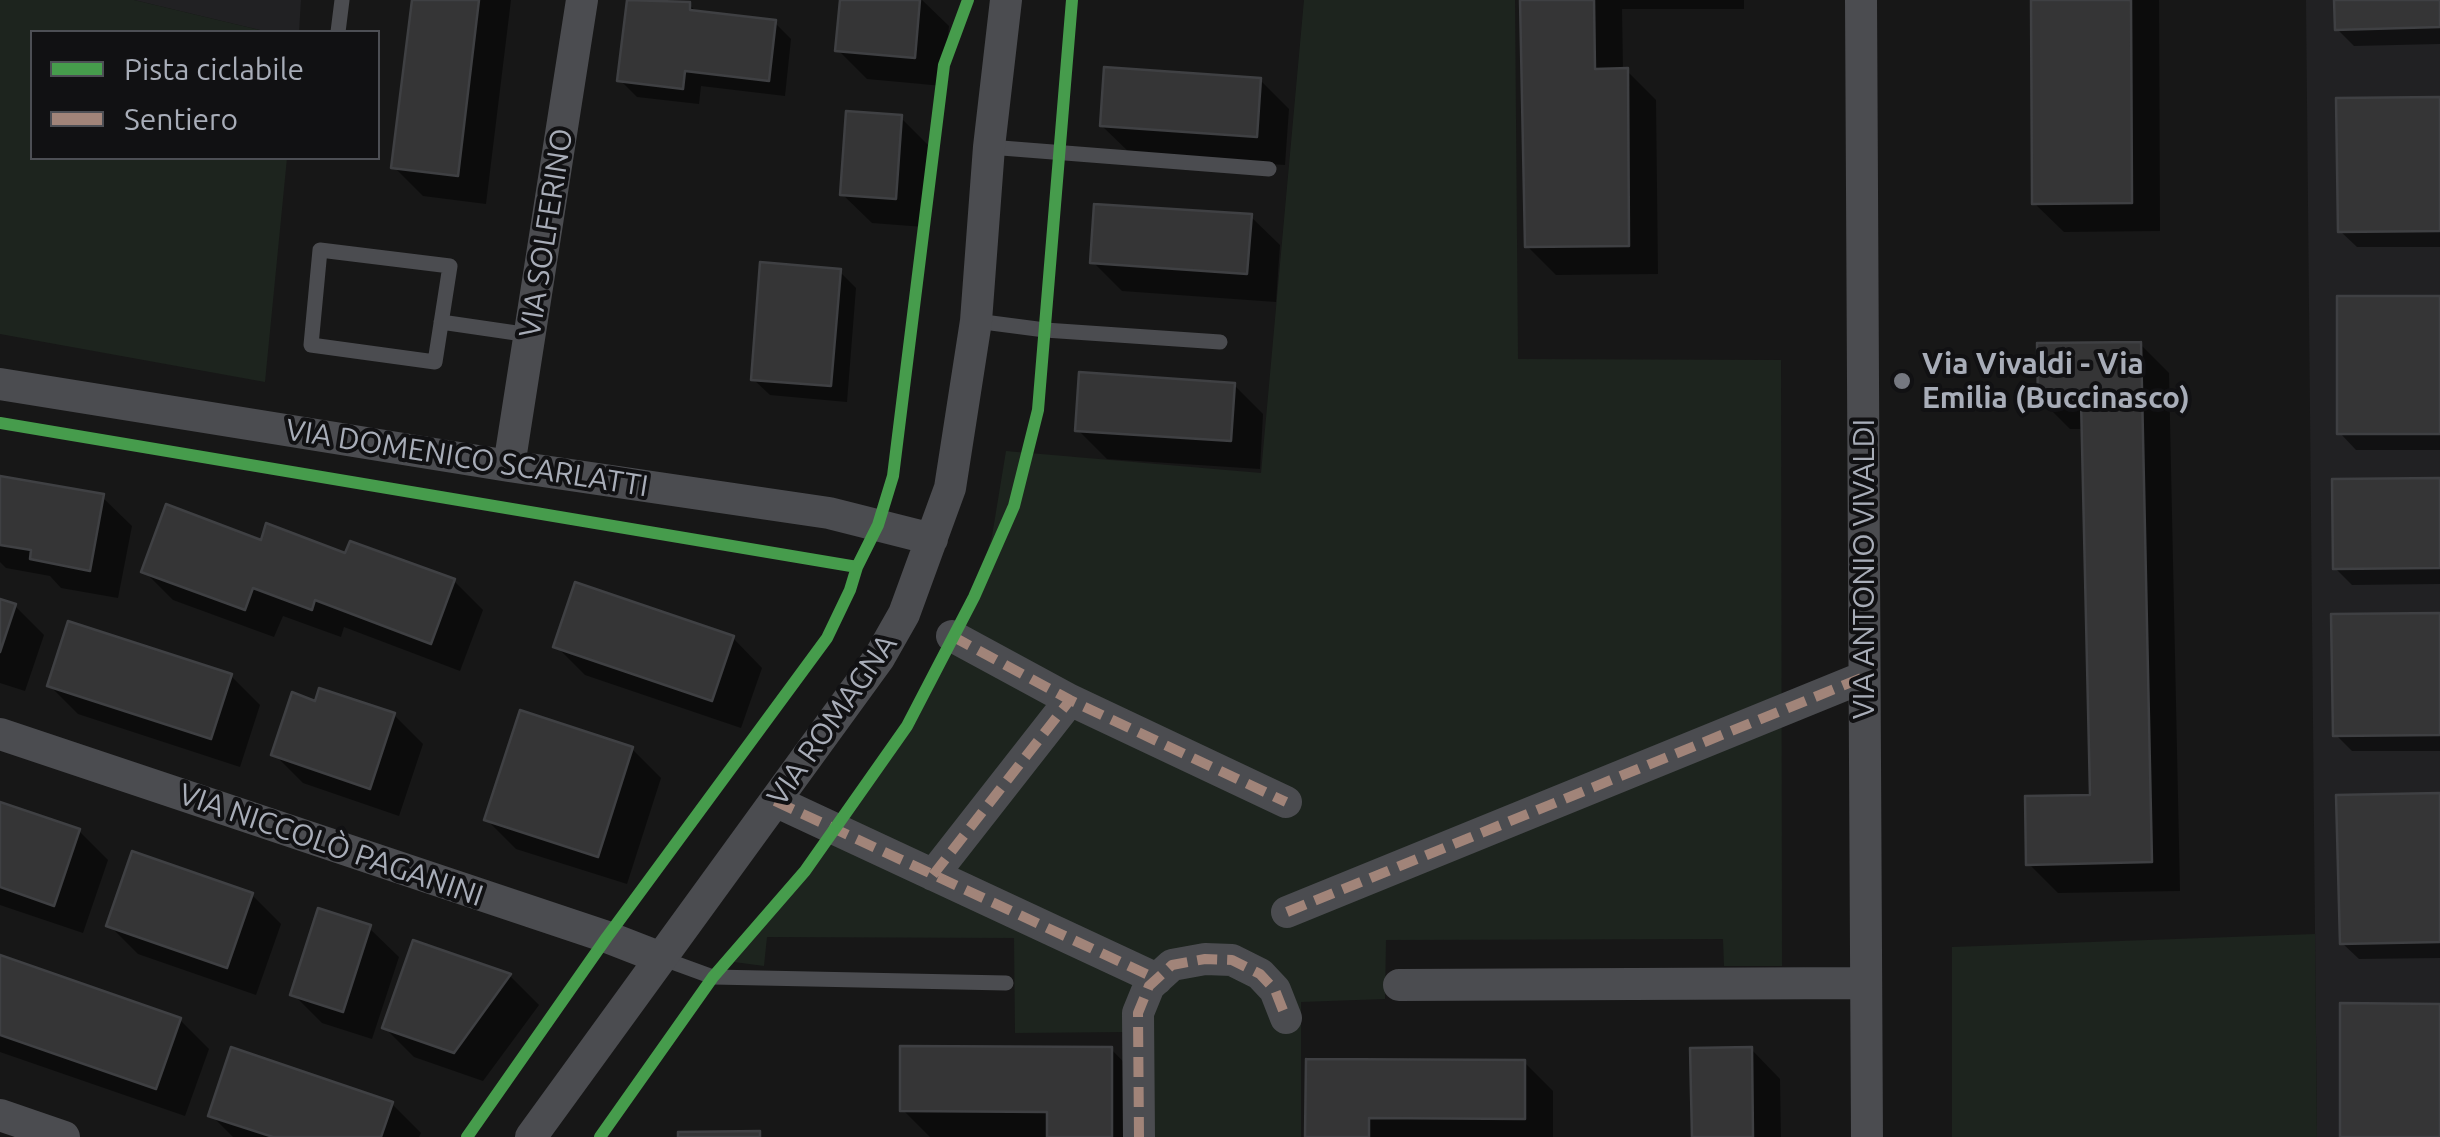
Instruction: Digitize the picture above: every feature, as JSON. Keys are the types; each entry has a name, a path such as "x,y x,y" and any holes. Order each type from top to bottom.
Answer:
{"street":[{"name":"VIA SOLFERINO","path":"509,466 582,0"},
{"name":"VIA ROMAGNA","path":"531,1137 879,658 904,614 950,488 976,321 989,147 1006,0"},
{"name":"VIA ANTONIO VIVALDI","path":"1861,0 1867,1137"},
{"name":"VIA DOMENICO SCARLATTI","path":"0,384 509,466 829,512 932,539"},
{"path":"952,636 1070,700 1286,802"},
{"path":"1286,912 1864,677"},
{"path":"933,875 1070,700"},
{"name":"VIA NICCOLÒ PAGANINI","path":"0,734 661,958"},
{"path":"775,801 1157,978"},
{"path":"1139,1137 1138,1012 1149,986 1172,965 1205,959 1232,960 1260,974 1274,990 1286,1018"},
{"path":"1399,985 1866,983"},
{"path":"0,1114 64,1137"}],"lane":[{"path":"338,30 342,0"},
{"path":"989,147 1269,168"},
{"path":"320,250 450,266 441,322 434,362 311,344 320,250"},
{"path":"976,321 1044,330 1220,342"},
{"path":"441,322 530,334"},
{"path":"661,958 713,977 1006,983"}],"shaded area":[{"path":"0,0 134,0 260,30 30,30 30,160 287,160 265,382 0,334"},
{"path":"134,0 301,0 299,30 260,30"},
{"path":"1304,0 1515,0 1518,359 1781,360 1782,966 1724,966 1723,939 1386,940 1385,999 1301,1002 1301,1137 1129,1137 1128,1032 1015,1033 1014,938 767,937 764,966 734,962 829,840 907,726 974,597 992,536 1006,451 1261,473"},
{"path":"2306,0 2440,0 2440,1137 2317,1137"},
{"path":"2315,934 2317,1137 1952,1137 1952,947"}],"building":[{"path":"412,0 479,0 458,176 391,168"},
{"path":"627,0 690,2 690,10 776,20 769,81 685,71 683,89 617,81"},
{"path":"840,0 920,0 915,58 835,51"},
{"path":"1520,0 1594,0 1595,69 1628,68 1629,246 1525,247"},
{"path":"2031,0 2131,0 2132,203 2032,204"},
{"path":"2334,0 2440,0 2440,27 2335,30"},
{"path":"1104,67 1261,78 1257,137 1100,126"},
{"path":"2440,97 2440,231 2338,232 2336,98"},
{"path":"846,111 902,115 896,199 840,195"},
{"path":"1094,204 1252,214 1247,274 1090,263"},
{"path":"760,262 841,269 831,386 751,380"},
{"path":"2337,296 2440,296 2440,434 2337,434"},
{"path":"2141,342 2152,862 2026,865 2025,796 2090,795 2081,400 2038,401 2037,343"},
{"path":"1079,372 1235,383 1231,441 1075,431"},
{"path":"0,476 104,494 90,571 30,559 31,550 0,545"},
{"path":"2440,478 2440,568 2333,569 2332,479"},
{"path":"166,504 261,540 266,523 345,553 350,541 455,579 431,644 315,600 312,610 253,588 245,610 141,572"},
{"path":"575,582 734,636 712,701 553,647"},
{"path":"0,599 16,604 0,652"},
{"path":"2440,613 2440,735 2333,736 2331,614"},
{"path":"68,621 232,674 211,739 47,686"},
{"path":"319,688 395,713 370,789 271,755 292,692 315,701"},
{"path":"520,710 633,747 598,857 484,820"},
{"path":"2440,793 2440,942 2340,944 2336,795"},
{"path":"0,802 80,829 54,906 0,887"},
{"path":"132,851 253,893 227,968 106,926"},
{"path":"318,908 371,925 343,1012 290,995"},
{"path":"413,940 511,974 454,1053 382,1028"},
{"path":"0,955 181,1018 156,1089 0,1035"},
{"path":"2340,1003 2440,1004 2440,1137 2340,1137"},
{"path":"900,1046 1112,1047 1112,1137 1047,1137 1047,1112 900,1111"},
{"path":"231,1047 393,1102 381,1137 273,1137 208,1116"},
{"path":"1752,1047 1753,1137 1692,1137 1690,1048"},
{"path":"1306,1059 1525,1060 1525,1119 1369,1118 1369,1137 1305,1137"},
{"path":"760,1131 760,1137 678,1137 678,1132"}],"marked path":[{"path":"952,636 1070,700 1286,802"},
{"path":"1287,912 1864,677"},
{"path":"933,875 1070,700"},
{"path":"775,801 1157,979"},
{"path":"1139,1137 1138,1013 1149,986 1172,965 1205,959 1232,960 1260,974 1275,990 1286,1018"}],"cycle path":[{"path":"467,1137 607,937 827,638 850,590 878,525 893,476 944,65 968,0"},
{"path":"600,1137 713,977 805,871 907,726 974,597 1014,506 1038,410 1072,0"},
{"path":"0,423 857,567"}],"place":[{"name":"Via Vivaldi - Via Emilia (Buccinasco)","path":"1902,381"}]}
